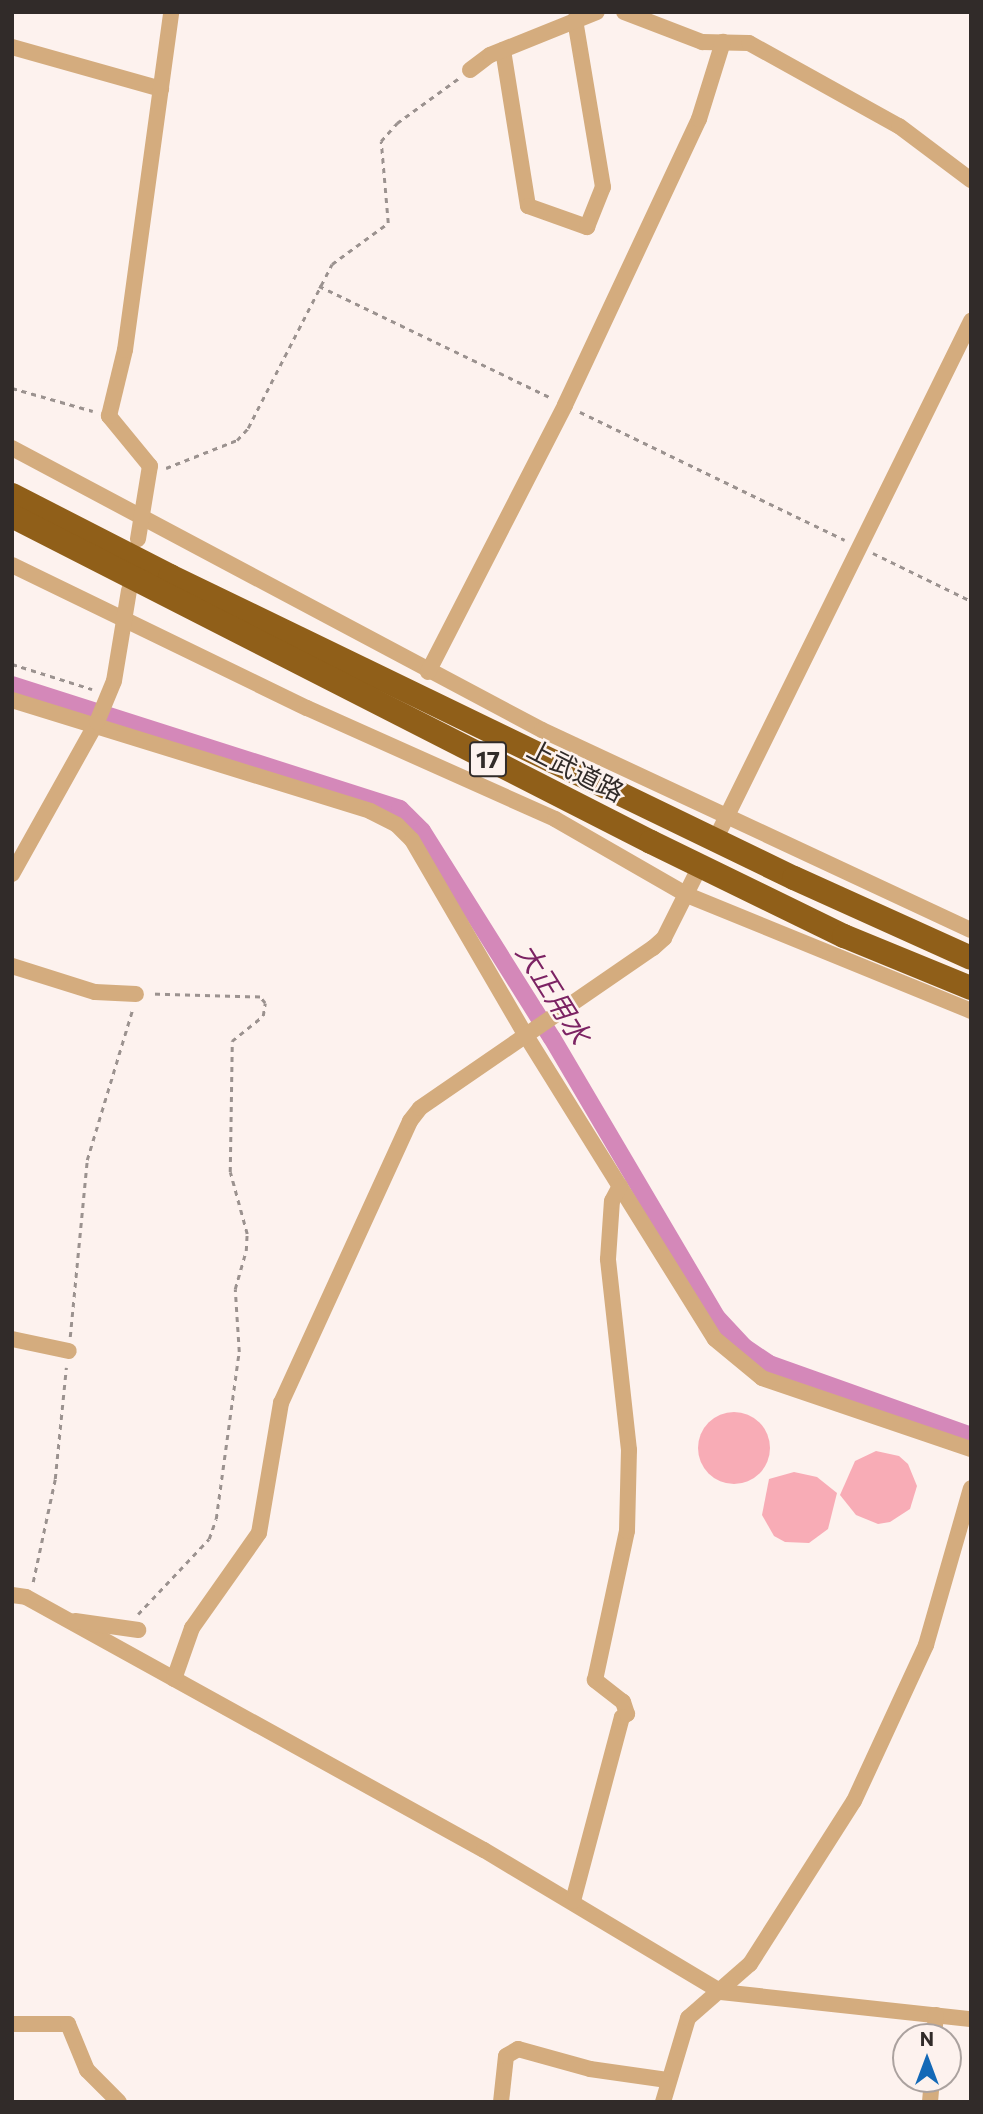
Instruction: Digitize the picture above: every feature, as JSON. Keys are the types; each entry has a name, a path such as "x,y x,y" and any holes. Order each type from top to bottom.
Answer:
{"highway":[{"name":"上武道路","path":"14,501 794,878 971,958"},
{"name":"上武道路","path":"14,501 663,848 844,936 971,988"}],"street":[{"path":"138,540 151,475 148,458 109,416 125,350 171,12"},
{"path":"470,70 503,50 597,12"},
{"path":"624,12 702,42 749,43 899,125 971,180"},
{"path":"503,50 528,206 587,228 603,187 575,19"},
{"path":"428,672 565,405 699,119 723,42"},
{"path":"12,47 161,89"},
{"path":"724,823 863,548 971,321"},
{"path":"12,448 428,672 724,823 971,930"},
{"path":"12,565 124,621 555,819 687,895 971,1011"},
{"path":"12,873 96,724 107,698 129,590"},
{"path":"12,700 370,811 397,825 412,840 708,1328 735,1360 790,1389 971,1449"},
{"path":"174,1679 192,1628 258,1533 281,1403 410,1121 420,1108 653,948 687,895 697,872"},
{"path":"12,966 71,986 136,994"},
{"path":"573,1901 622,1717 627,1714 623,1702 595,1680 627,1531 629,1450 608,1259 612,1201 620,1186"},
{"path":"12,1339 69,1351"},
{"path":"663,2102 667,2080 688,2018 722,1992 750,1964 854,1801 926,1645 971,1488"},
{"path":"12,1595 30,1599 573,1901 722,1992 971,2019"},
{"path":"69,1621 131,1629"},
{"path":"935,2023 936,2015"},
{"path":"12,2024 68,2024 91,2077 119,2102"},
{"path":"501,2102 506,2056 518,2049 590,2069 667,2080"}],"path":[{"path":"151,475 237,440 248,428 332,264 388,223 381,141 397,123 470,70"},
{"path":"319,286 971,601"},
{"path":"12,388 109,416"},
{"path":"12,664 107,698"},
{"path":"30,1599 55,1479 57,1422 69,1351 87,1160 136,994 260,997 265,1003 263,1016 232,1041 230,1172 247,1234 246,1251 235,1289 239,1352 216,1519 209,1539 131,1629"}],"building":[{"path":"741,1412 760,1422 768,1434 768,1462 760,1474 748,1482 727,1484 708,1474 700,1462 698,1441 708,1422 720,1414"},
{"path":"876,1451 899,1456 908,1464 917,1486 910,1509 890,1522 878,1524 856,1515 840,1495 855,1461"},
{"path":"794,1472 817,1477 837,1493 828,1529 809,1543 785,1542 774,1536 762,1515 769,1479"}],"waterway":[{"name":"大正用水","path":"12,685 400,809 422,831 552,1038 717,1318 744,1347 769,1364 971,1436"}]}
